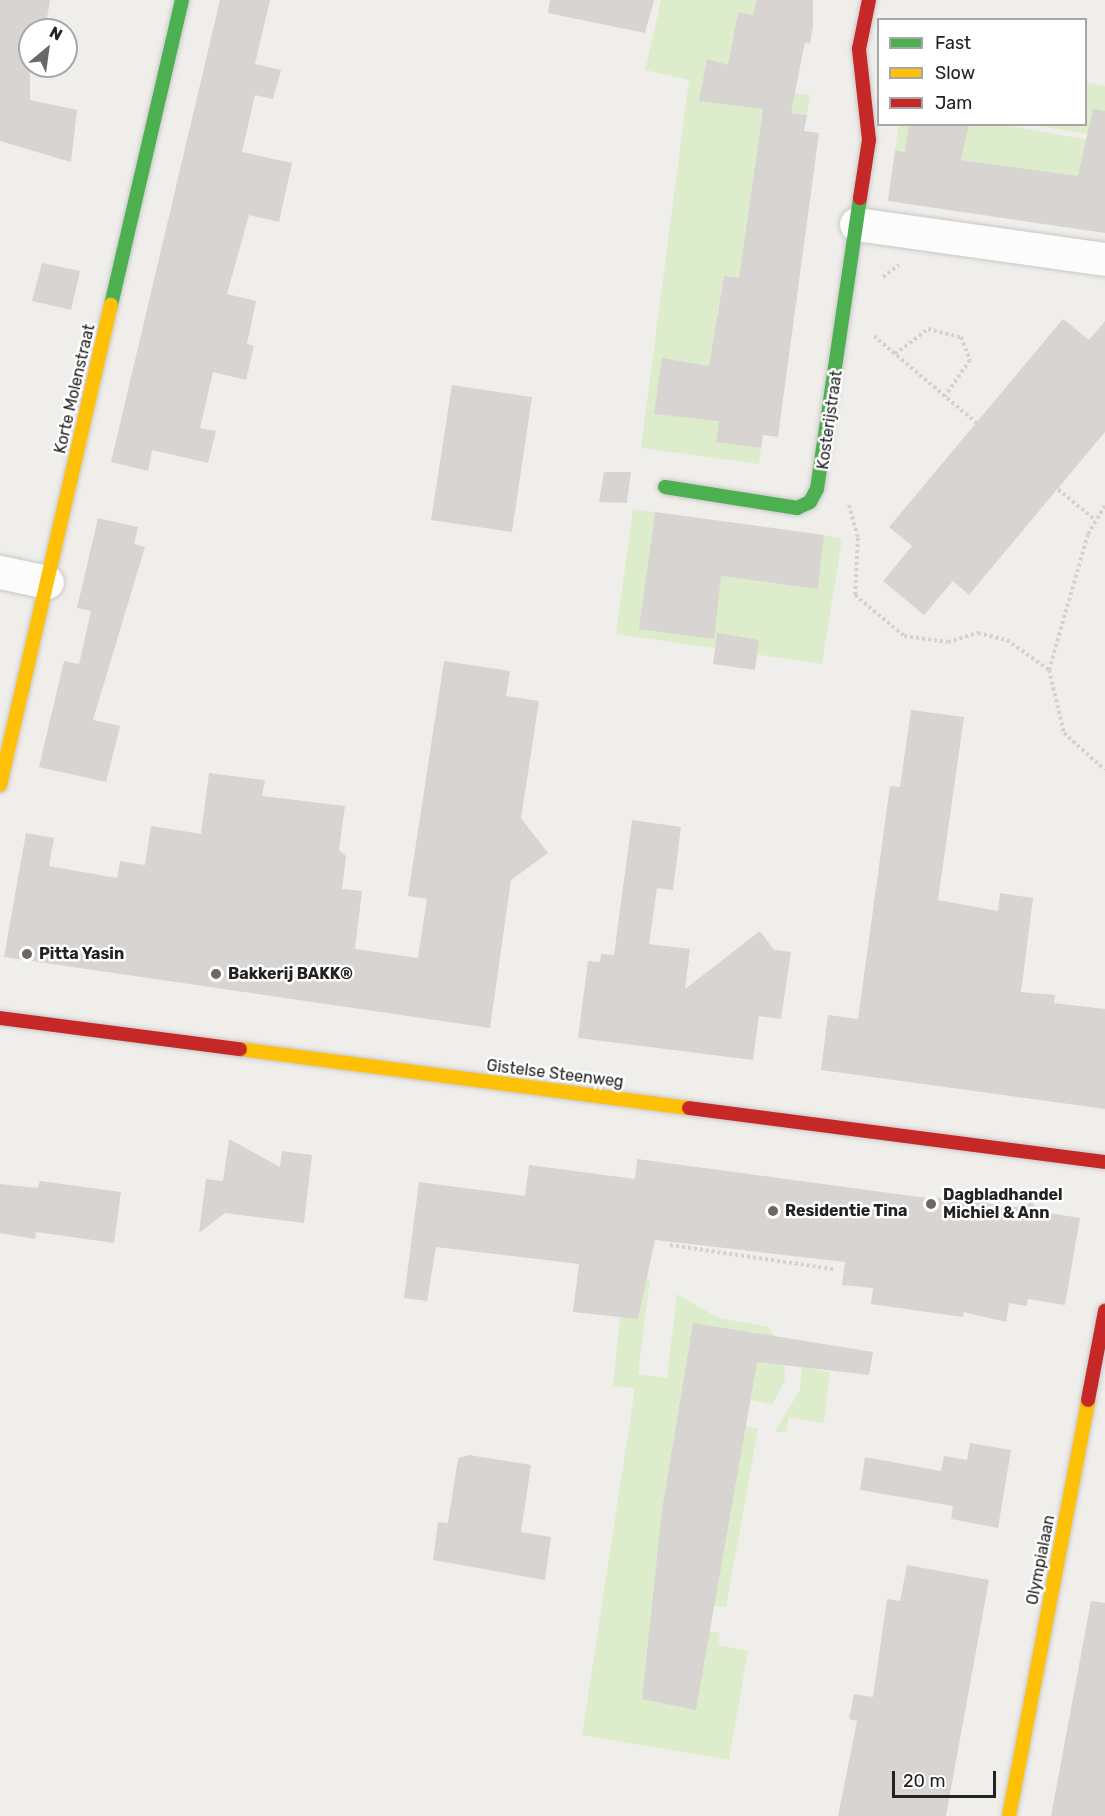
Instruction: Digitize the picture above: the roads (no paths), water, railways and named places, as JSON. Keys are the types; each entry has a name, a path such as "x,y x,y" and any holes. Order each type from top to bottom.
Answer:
{"street":[{"name":"Korte Molenstraat","path":"0,785 182,0"},
{"name":"Kosterijstraat","path":"665,487 797,508 810,502 826,459 869,140 859,49 869,0"},
{"path":"856,224 1105,259"},
{"path":"0,572 47,582"},
{"name":"Gistelse Steenweg","path":"0,1018 1105,1162"},
{"name":"Olympialaan","path":"1010,1816 1105,1311"}],"place":[{"name":"Pitta Yasin","path":"27,954"},
{"name":"Bakkerij BAKK®","path":"216,974"},
{"name":"Dagbladhandel Michiel & Ann","path":"931,1204"},
{"name":"Residentie Tina","path":"773,1211"}]}
